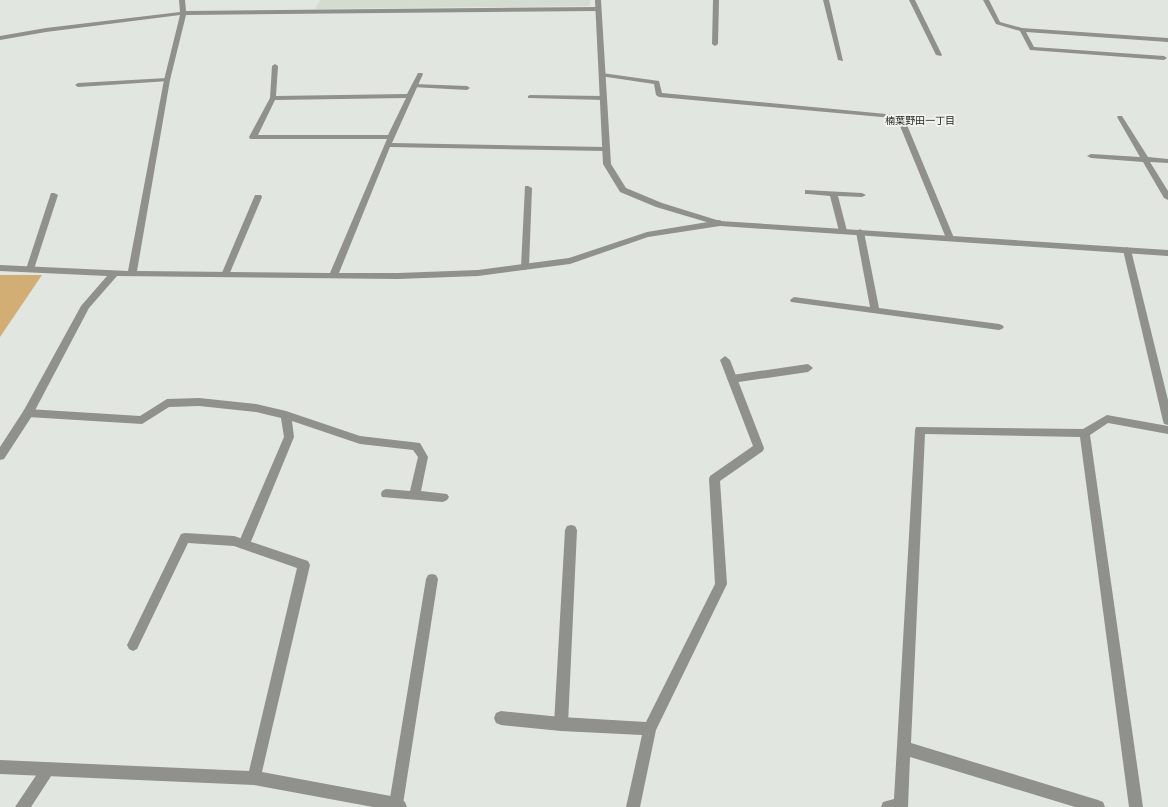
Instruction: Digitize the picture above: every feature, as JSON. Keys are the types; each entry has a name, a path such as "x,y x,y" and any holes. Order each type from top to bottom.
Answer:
{"street":[{"path":"132,274 167,80 183,13 182,0"},
{"path":"598,0 605,149 608,164 623,190 659,205 720,223 1168,253"},
{"path":"715,44 716,0"},
{"path":"826,0 841,60"},
{"path":"912,0 940,55"},
{"path":"986,0 998,23 1022,30 1168,40"},
{"path":"0,38 46,30 183,13 598,9"},
{"path":"1022,30 1032,49 1164,58"},
{"path":"275,66 273,98 253,137 391,137"},
{"path":"333,276 387,145 420,74"},
{"path":"602,75 657,82 659,96 760,103 895,116 903,125 950,238"},
{"path":"78,85 167,80"},
{"path":"414,86 467,88"},
{"path":"273,98 410,96"},
{"path":"530,97 603,98"},
{"path":"1120,117 1168,198"},
{"path":"387,145 605,149"},
{"path":"1091,156 1168,161"},
{"path":"525,266 528,188"},
{"path":"808,192 862,195"},
{"path":"833,193 843,231"},
{"path":"30,269 54,195"},
{"path":"225,275 258,197"},
{"path":"0,268 114,274 398,276 478,273 570,260 646,235 720,223"},
{"path":"860,232 875,310"},
{"path":"1126,250 1168,421"},
{"path":"0,456 28,413 85,306 114,274"},
{"path":"794,300 998,327"},
{"path":"633,807 650,729 721,584 714,479 759,448 725,360"},
{"path":"732,379 808,368"},
{"path":"28,413 142,420 167,403 199,402 256,408 286,415 360,440 416,446 423,457 415,495"},
{"path":"244,544 289,437 286,415"},
{"path":"897,807 905,748 920,430 1085,433 1107,419 1168,430"},
{"path":"1085,433 1136,807"},
{"path":"386,494 443,497"},
{"path":"561,724 571,530"},
{"path":"133,645 185,538 234,541 304,565 254,778"},
{"path":"0,768 254,778 398,806 432,579"},
{"path":"501,718 561,724 650,729"},
{"path":"905,748 1098,807"},
{"path":"22,807 48,770"}],"shaded area":[{"path":"320,0 590,0 590,6 315,9"},
{"path":"0,275 42,275 0,337"}],"district":[{"name":"楠葉野田一丁目","path":"920,120"}]}
